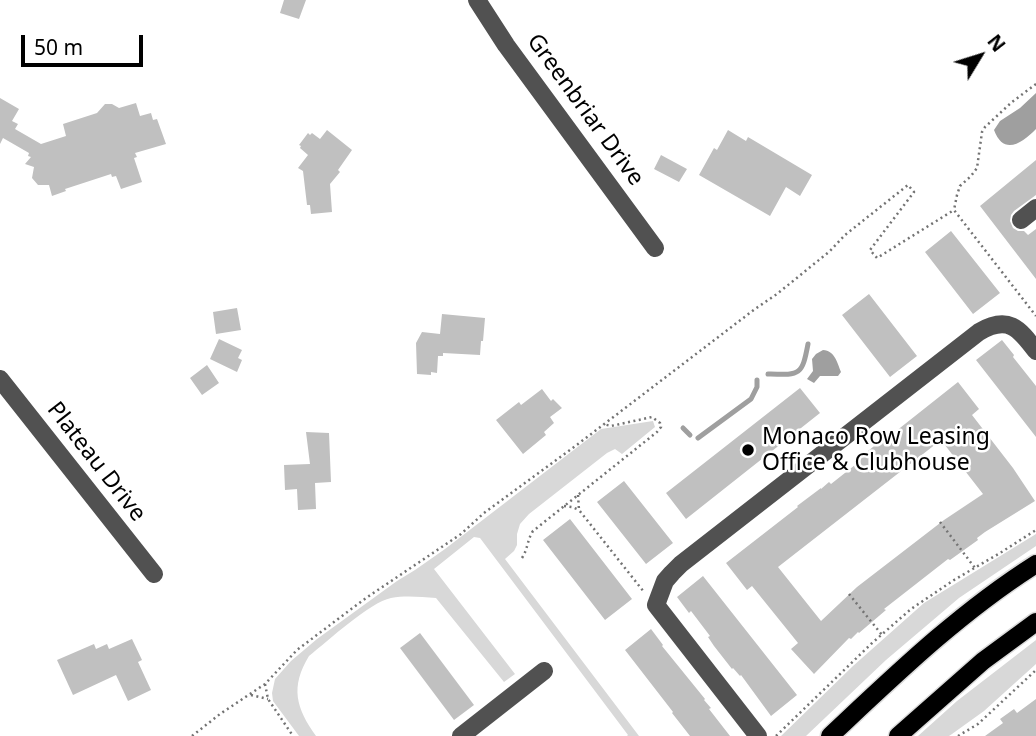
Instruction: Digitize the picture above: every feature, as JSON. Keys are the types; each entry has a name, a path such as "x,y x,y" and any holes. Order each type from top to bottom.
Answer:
{"main road":[{"path":"830,736 956,622 1036,564"},
{"path":"898,736 983,661 1036,622"}],"street":[{"name":"Greenbriar Drive","path":"477,0 506,45 656,248"},
{"path":"1021,220 1036,208"},
{"path":"758,736 656,605 665,582 681,565 979,332 996,325 1008,324 1020,331 1036,351"},
{"name":"Plateau Drive","path":"0,379 153,574"},
{"path":"461,736 544,671"}],"path":[{"path":"192,736 265,684 307,642 366,598 461,534 484,513 777,294 908,185 914,192 870,250 877,258 954,210 960,186 977,168 985,127 1036,84"},
{"path":"954,210 1036,316"},
{"path":"522,558 527,552 528,538 533,531 661,427 652,417 611,426 603,424"},
{"path":"578,495 579,510"},
{"path":"564,506 579,510 656,605"},
{"path":"940,522 975,568"},
{"path":"776,736 821,691 929,595 1036,530"},
{"path":"849,594 882,635"},
{"path":"958,736 978,724 1036,670"},
{"path":"265,684 268,699 293,736"},
{"path":"250,695 268,699"}],"shaded area":[{"path":"1036,93 1036,129 1020,142 1008,145 1003,143 994,130 1000,121"},
{"path":"823,350 833,355 841,372 838,376 820,376 814,383 807,379 813,371 812,359"},
{"path":"653,421 655,427 622,454 615,449 607,453 529,514 520,524 514,551 505,559 639,736 627,736 480,538 474,537 434,569 515,674 504,682 436,598 391,598 361,614 309,656 299,678 298,697 304,716 316,736 299,736 273,701 272,693 275,679 291,661 317,639 445,549 601,429"},
{"path":"1036,534 1036,546 959,598 886,660 806,736 781,736 853,666 924,603"},
{"path":"1036,640 1036,664 984,711 949,736 918,736 957,701"}],"building":[{"path":"284,0 306,0 299,19 280,13"},
{"path":"0,98 19,109 12,121 18,124 15,129 41,144 66,136 63,124 97,113 105,104 119,108 136,103 140,116 151,113 153,120 157,119 166,144 135,153 137,157 134,158 142,182 121,189 116,176 112,177 111,174 52,196 49,185 38,185 32,178 34,167 25,164 31,157 28,156 29,153 3,138 0,144"},
{"path":"327,130 352,150 330,184 332,212 311,214 310,205 307,205 303,171 298,168 308,155 299,145 308,133 320,139"},
{"path":"728,130 746,141 748,137 812,175 800,196 786,187 770,216 699,175"},
{"path":"661,155 687,169 679,182 654,169"},
{"path":"1036,160 1036,195 1014,211 1010,221 1013,228 1028,235 1036,229 1036,279 980,206"},
{"path":"951,231 1000,293 973,314 925,252"},
{"path":"869,294 917,356 890,377 842,315"},
{"path":"237,308 241,330 216,334 213,312"},
{"path":"442,314 485,318 480,355 443,353 443,356 438,356 437,373 417,374 416,343 422,332 440,334"},
{"path":"219,339 242,350 238,358 242,360 237,372 210,359"},
{"path":"1002,340 1036,386 1036,437 976,360"},
{"path":"207,365 219,383 202,395 190,378"},
{"path":"958,382 979,409 972,415 1035,501 985,532 978,540 948,559 884,609 886,610 859,633 849,638 814,674 791,649 798,643 752,586 747,590 726,563 797,506 855,465 854,463 885,437 886,439","holes":["941,440 983,494 944,520 857,587 821,621 778,567"]},
{"name":"Monaco Row Leasing Office & Clubhouse","path":"800,388 820,413 686,519 666,493"},
{"path":"542,389 551,401 553,399 562,408 550,417 554,423 544,432 546,435 523,454 496,420"},
{"path":"306,432 329,433 331,482 315,483 316,509 298,510 297,489 285,490 284,465 310,464"},
{"path":"624,481 673,543 646,564 597,502"},
{"path":"570,519 632,599 605,620 543,540"},
{"path":"703,576 797,695 771,716 741,675 732,669 714,646 708,637 710,636 691,611 689,613 677,597"},
{"path":"651,629 730,736 690,736 625,650"},
{"path":"420,633 474,705 454,720 400,648"},
{"path":"132,639 142,660 138,662 151,690 128,701 116,675 73,695 57,660 94,644 96,649 107,644 109,649"},
{"path":"1036,699 1036,736 985,736 1003,723 1000,719 1014,709 1017,713"}],"waterway":[{"path":"768,374 798,371 804,362 808,344"},
{"path":"698,438 751,399 757,387 757,380"},
{"path":"683,428 690,435"}],"place":[{"name":"Monaco Row Leasing Office & Clubhouse","path":"748,450"}]}
